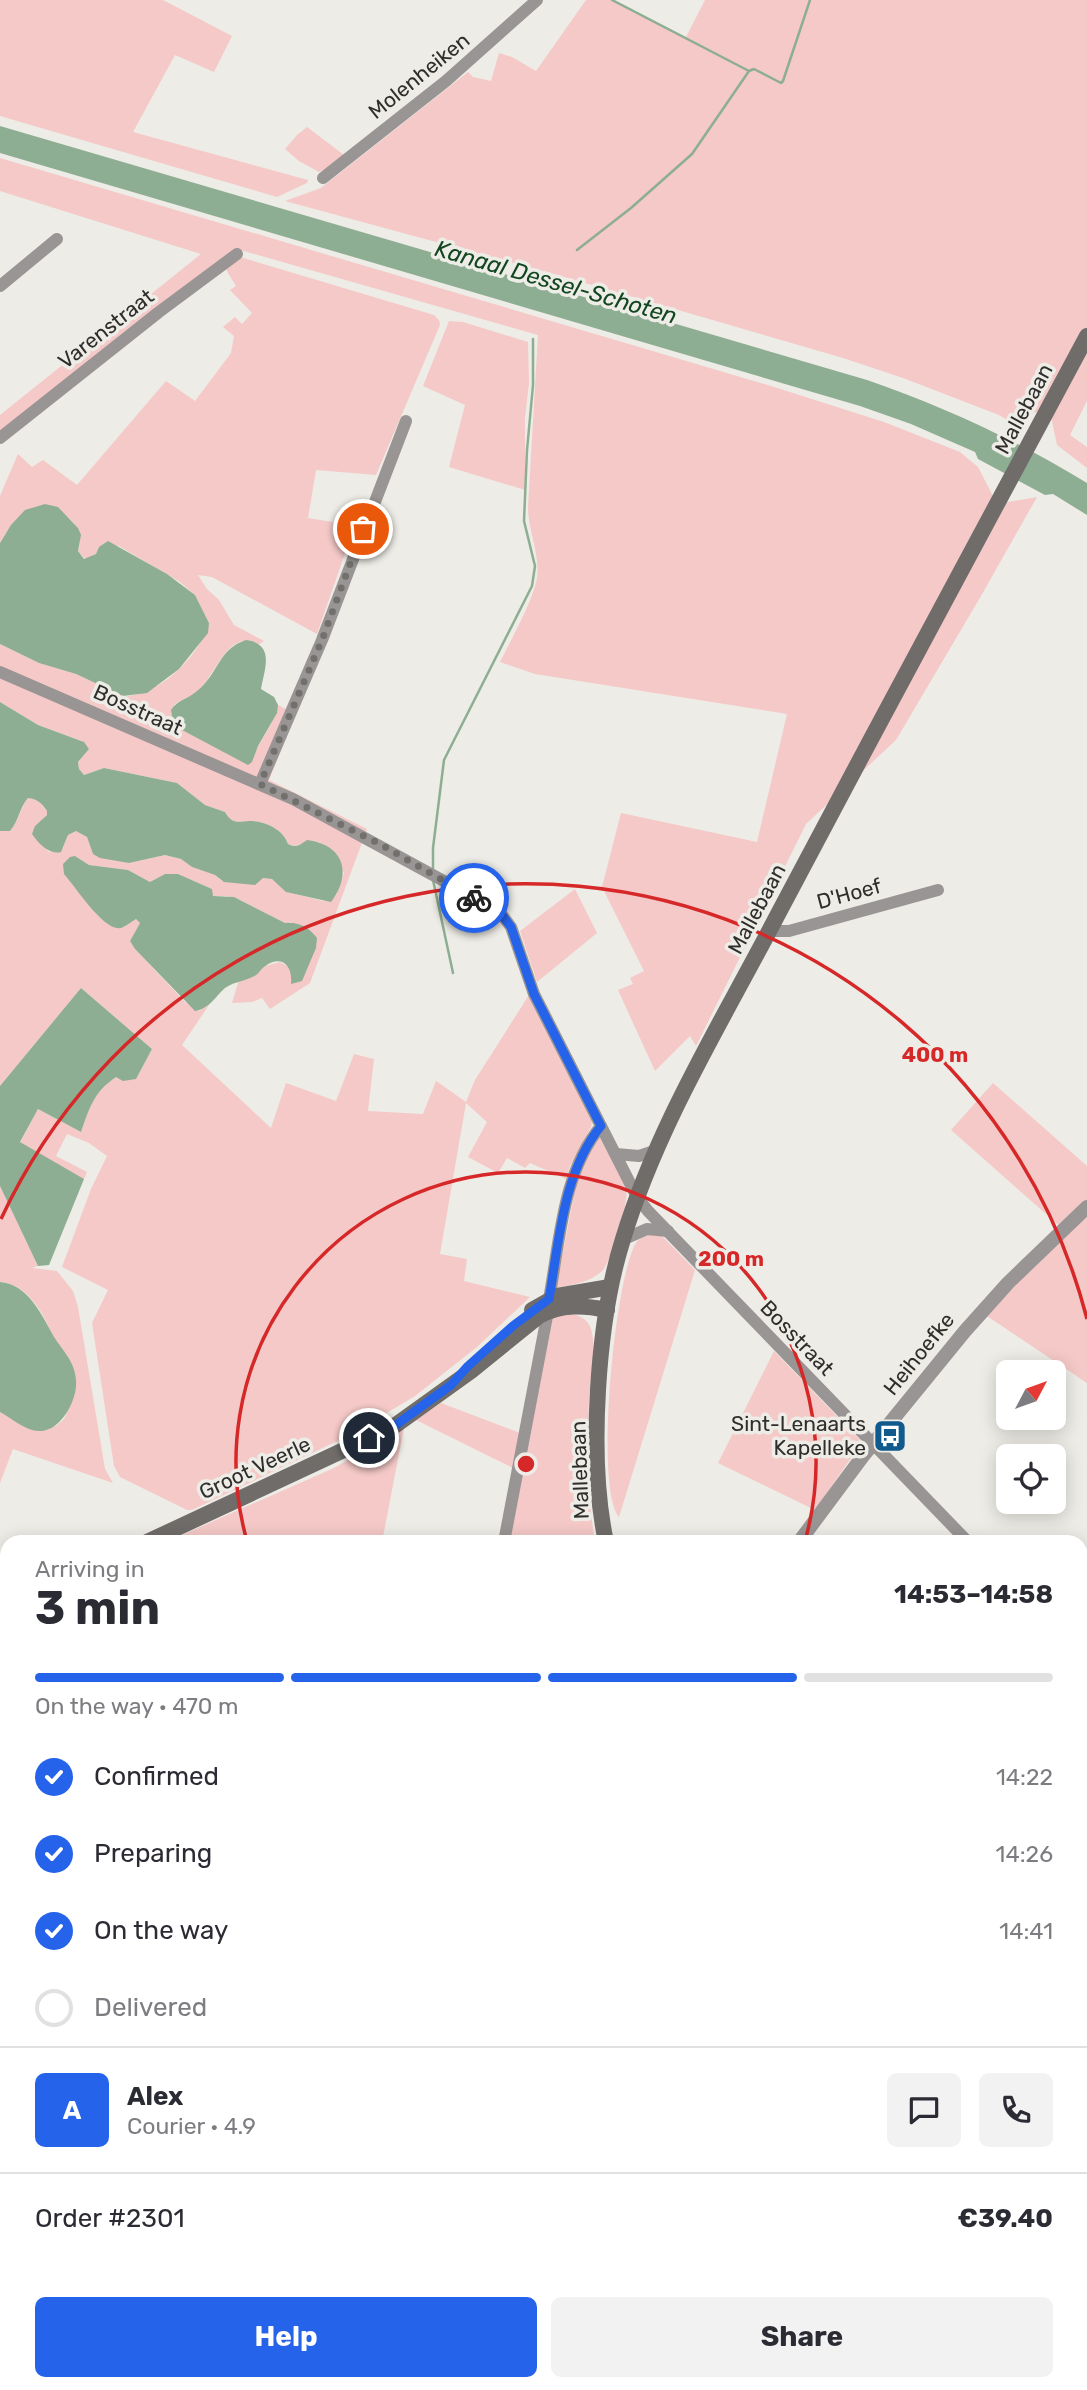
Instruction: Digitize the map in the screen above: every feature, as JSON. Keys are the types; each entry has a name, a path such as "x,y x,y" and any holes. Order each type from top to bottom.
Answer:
{"main road":[{"name":"Mallebaan","path":"604,1535 597,1455 598,1396 607,1310 622,1240 654,1151 1087,336"},
{"name":"Groot Veerle","path":"162,1535 393,1427 451,1385 539,1316 549,1305 580,1291 610,1287"},
{"name":"Groot Veerle","path":"549,1305 607,1310"}],"street":[{"name":"Molenheiken","path":"323,178 446,81 537,0"},
{"path":"0,286 57,239"},
{"name":"Varenstraat","path":"0,438 237,254"},
{"path":"260,784 322,640 406,421"},
{"name":"Bosstraat","path":"0,672 260,784 378,843 499,911 511,927 534,994 637,1197 961,1535"},
{"name":"D'Hoef","path":"770,931 789,931 937,890"},
{"path":"505,1535 571,1180 588,1142 601,1126"},
{"path":"616,1154 639,1156 654,1151"},
{"name":"Heihoefke","path":"804,1535 873,1444 987,1305 1087,1207"},
{"path":"622,1240 647,1229 668,1231"}],"shaded area":[{"path":"0,0 163,0 232,36 214,72 175,55 133,132 308,180 307,183 277,197 0,116"},
{"path":"586,0 612,0 686,37 705,0 1087,0 1087,401 1070,435 1087,447 1087,468 1057,445 1049,407 1011,422 903,378 843,358 554,274 285,201 321,188 468,72 473,77 491,81 499,53 536,71"},
{"path":"0,126 867,380 980,426 1087,483 1087,515 1053,494 1045,495 978,459 975,452 911,424 860,406 0,153"},
{"path":"307,127 344,155 319,172 285,149"},
{"path":"0,158 771,386 884,422 960,452 978,467 997,504 1037,497 896,740 806,824 696,1046 690,1036 655,1071 618,990 633,984 630,978 644,971 602,887 621,813 757,842 787,714 535,674 500,662 527,607 537,577 537,559 528,507 538,335 237,249 0,433 0,415 201,254 0,191"},
{"path":"240,257 434,315 439,320 440,325 376,475 316,470 308,518 333,522 332,534 350,539 317,634 212,577 198,575 207,589 219,600 234,625 264,641 258,645 248,641 239,642 231,647 198,691 174,705 182,730 248,764 271,724 278,705 296,714 269,780 367,829 310,983 270,1009 262,998 252,1002 232,1003 239,980 255,975 265,966 280,962 289,967 294,985 292,922 285,923 238,899 212,896 212,889 178,874 165,874 150,882 128,870 89,865 75,856 65,874 106,923 121,928 136,919 140,923 130,941 135,949 185,1002 199,1011 209,1005 182,1045 271,1128 286,1083 336,1101 354,1054 374,1059 368,1111 423,1114 436,1081 466,1102 475,1080 529,995 592,1120 566,1179 530,1163 525,1168 507,1158 498,1173 468,1157 487,1122 466,1103 440,1254 467,1259 464,1281 530,1297 477,1347 415,1396 348,1436 187,1510 120,1477 114,1466 92,1323 108,1290 62,1267 91,1189 107,1156 89,1143 67,1134 56,1156 87,1172 84,1179 20,1143 38,1109 81,1132 90,1107 102,1089 116,1077 136,1079 152,1049 81,988 0,1086 0,831 10,831 28,798 39,802 47,811 47,815 35,826 35,838 49,852 63,848 68,835 76,831 87,837 93,854 129,863 165,855 181,859 222,881 272,879 287,892 323,901 336,895 344,873 331,851 322,843 288,844 282,834 273,827 255,821 233,820 225,812 205,805 177,783 104,768 84,775 78,762 89,749 82,741 38,725 0,702 0,644 39,663 76,674 123,696 150,690 176,672 197,648 209,623 195,595 180,582 119,546 99,547 96,554 85,559 78,551 80,534 76,526 68,517 48,505 36,507 23,514 0,543 0,496 18,454 32,467 43,460 77,485 166,381 195,401 231,353 234,336 223,327 235,317 242,324 252,313 230,290 236,286 225,268"},
{"path":"449,321 463,322 528,342 525,490 449,467 465,405 423,386"},
{"path":"45,504 58,507 78,528 81,535 78,551 84,559 96,554 99,547 108,541 167,574 195,595 209,623 208,633 179,669 147,693 123,696 76,674 39,663 0,644 0,543 11,525 25,510"},
{"path":"246,640 255,642 265,652 261,689 274,697 278,705 277,713 248,765 182,730 171,710 204,685 229,650"},
{"path":"0,702 38,725 84,742 89,749 78,762 84,775 104,768 177,783 205,805 225,812 233,820 255,821 273,827 282,834 288,844 298,845 307,840 330,848 337,854 343,871 338,892 331,902 286,892 272,879 263,878 255,885 224,882 181,859 165,855 129,863 100,858 93,854 87,837 76,831 68,835 61,852 52,852 41,845 32,834 35,826 47,815 47,811 39,802 28,798 10,831 0,831"},
{"path":"75,856 89,865 128,870 150,882 165,874 178,874 212,889 213,896 234,897 285,923 303,926 317,938 316,948 302,981 291,984 290,972 285,964 270,963 252,977 225,988 208,1005 195,1011 130,941 140,923 136,919 121,928 106,923 64,874 63,864"},
{"path":"575,889 597,933 537,982 520,931"},
{"path":"81,988 152,1049 136,1079 123,1081 116,1077 102,1089 90,1108 81,1132 38,1109 20,1142 84,1179 49,1265 38,1266 0,1186 0,1086"},
{"path":"993,1083 1087,1166 1087,1383 1066,1369 1066,1360 1053,1360 981,1312 1063,1229 951,1130"},
{"path":"600,1135 626,1189 618,1232 602,1271 587,1280 556,1288 577,1180 590,1147"},
{"path":"0,1186 38,1266 32,1268 57,1271 73,1291 105,1469 113,1483 13,1449 0,1483 0,1412 23,1426 56,1426 64,1419 71,1403 57,1350 41,1312 30,1297 16,1287 0,1282"},
{"path":"654,1232 662,1236 695,1270 619,1517 612,1498 608,1467 610,1382 615,1337 628,1263 636,1243"},
{"path":"0,1282 19,1288 33,1302 73,1368 76,1388 71,1405 61,1420 47,1430 29,1429 0,1412"},
{"path":"571,1313 583,1318 593,1336 588,1453 594,1535 510,1535 550,1323 553,1318"},
{"path":"774,1351 862,1442 815,1510 718,1463"},
{"path":"441,1403 520,1433 513,1468 416,1420"},
{"path":"404,1428 383,1535 182,1535 334,1468"}],"waterway":[{"path":"612,0 749,71"},
{"path":"577,250 631,208 692,154 749,71 754,69 781,83 783,81 810,0"},
{"path":"433,870 433,848 444,760 532,586 535,566 524,521 533,385 533,339"},
{"path":"433,880 453,973"}],"way so far":[{"path":"363,529 322,640 260,784 378,843 474,898"}],"place":[{"name":"Sint-Lenaarts Kapelleke","path":"890,1436"}],"route":[{"path":"369,1438 393,1427 451,1385 514,1325 549,1299 571,1180 588,1142 601,1126 534,994 511,927 499,911 474,898"}],"water label":[{"name":"Kanaal Dessel-Schoten","path":"556,282"}]}
